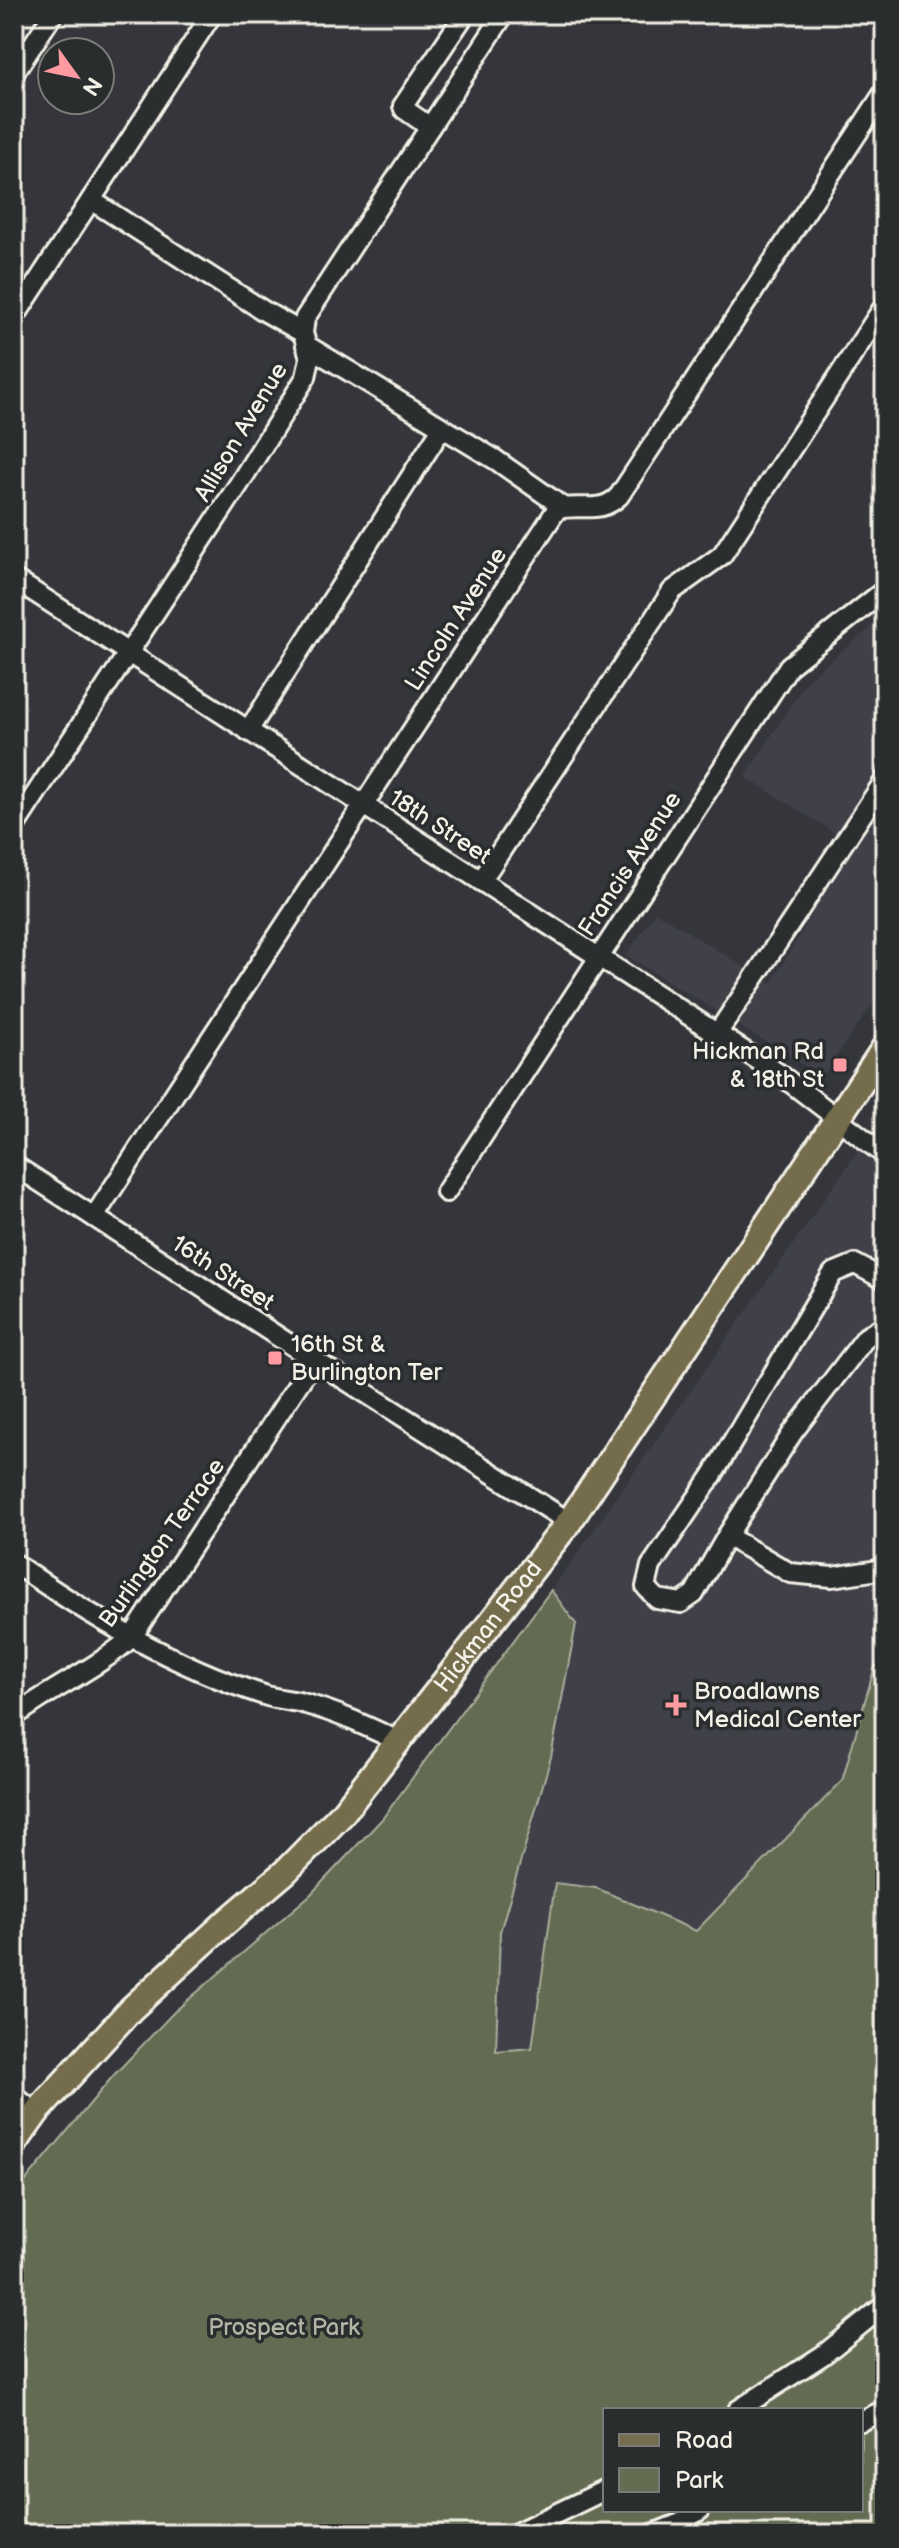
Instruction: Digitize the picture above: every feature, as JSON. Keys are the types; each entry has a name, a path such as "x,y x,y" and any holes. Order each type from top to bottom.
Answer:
{"main road":[{"name":"Hickman Road","path":"14,2144 36,2113 131,2009 285,1872 341,1815 569,1522 885,1047"}],"street":[{"path":"14,73 53,14"},
{"path":"14,318 212,14"},
{"path":"430,127 403,106 465,14"},
{"name":"Allison Avenue","path":"14,827 306,377 310,358 304,339 305,318 504,14"},
{"path":"91,200 496,460 563,507 601,508 619,496 885,91"},
{"path":"481,881 672,591 722,555 885,305"},
{"path":"248,731 442,428"},
{"name":"Lincoln Avenue","path":"94,1217 557,509 563,507"},
{"name":"18th Street","path":"14,579 778,1073 885,1155"},
{"name":"Francis Avenue","path":"446,1192 789,666 885,590"},
{"path":"717,1034 885,780"},
{"name":"16th Street","path":"14,1165 569,1522"},
{"path":"885,1280 855,1264 833,1273 712,1476 651,1566 646,1587 657,1599 681,1603 694,1594 793,1432 866,1337 885,1325"},
{"name":"Burlington Terrace","path":"14,1717 36,1699 116,1652 132,1637 314,1360"},
{"path":"727,1536 790,1573 832,1577 885,1569"},
{"path":"14,1563 72,1604 207,1673 266,1696 344,1716 398,1741"},
{"path":"14,2096 36,2113"},
{"path":"741,2408 823,2355 885,2305"},
{"path":"863,2420 885,2410"},
{"path":"514,2534 603,2491"},
{"path":"653,2534 674,2529 697,2512"}],"shaded area":[{"path":"885,616 885,986 822,1077 626,955 656,912 771,984 853,844 745,777 807,680"},
{"name":"Broadlawns Medical Center","path":"885,1112 885,2103 719,2357 310,1895 382,1819 568,1567"}],"green space":[{"name":"Prospect Park","path":"551,1590 576,1624 551,1757 500,1932 496,2051 532,2048 555,1883 596,1888 696,1931 842,1781 875,1666 885,1664 885,2534 14,2534 14,2195 113,2076 174,2012 310,1895 382,1819"}],"place":[{"name":"Hickman Rd & 18th St","path":"840,1065"},
{"name":"16th St & Burlington Ter","path":"275,1358"},
{"name":"Broadlawns Medical Center","path":"676,1705"}]}
